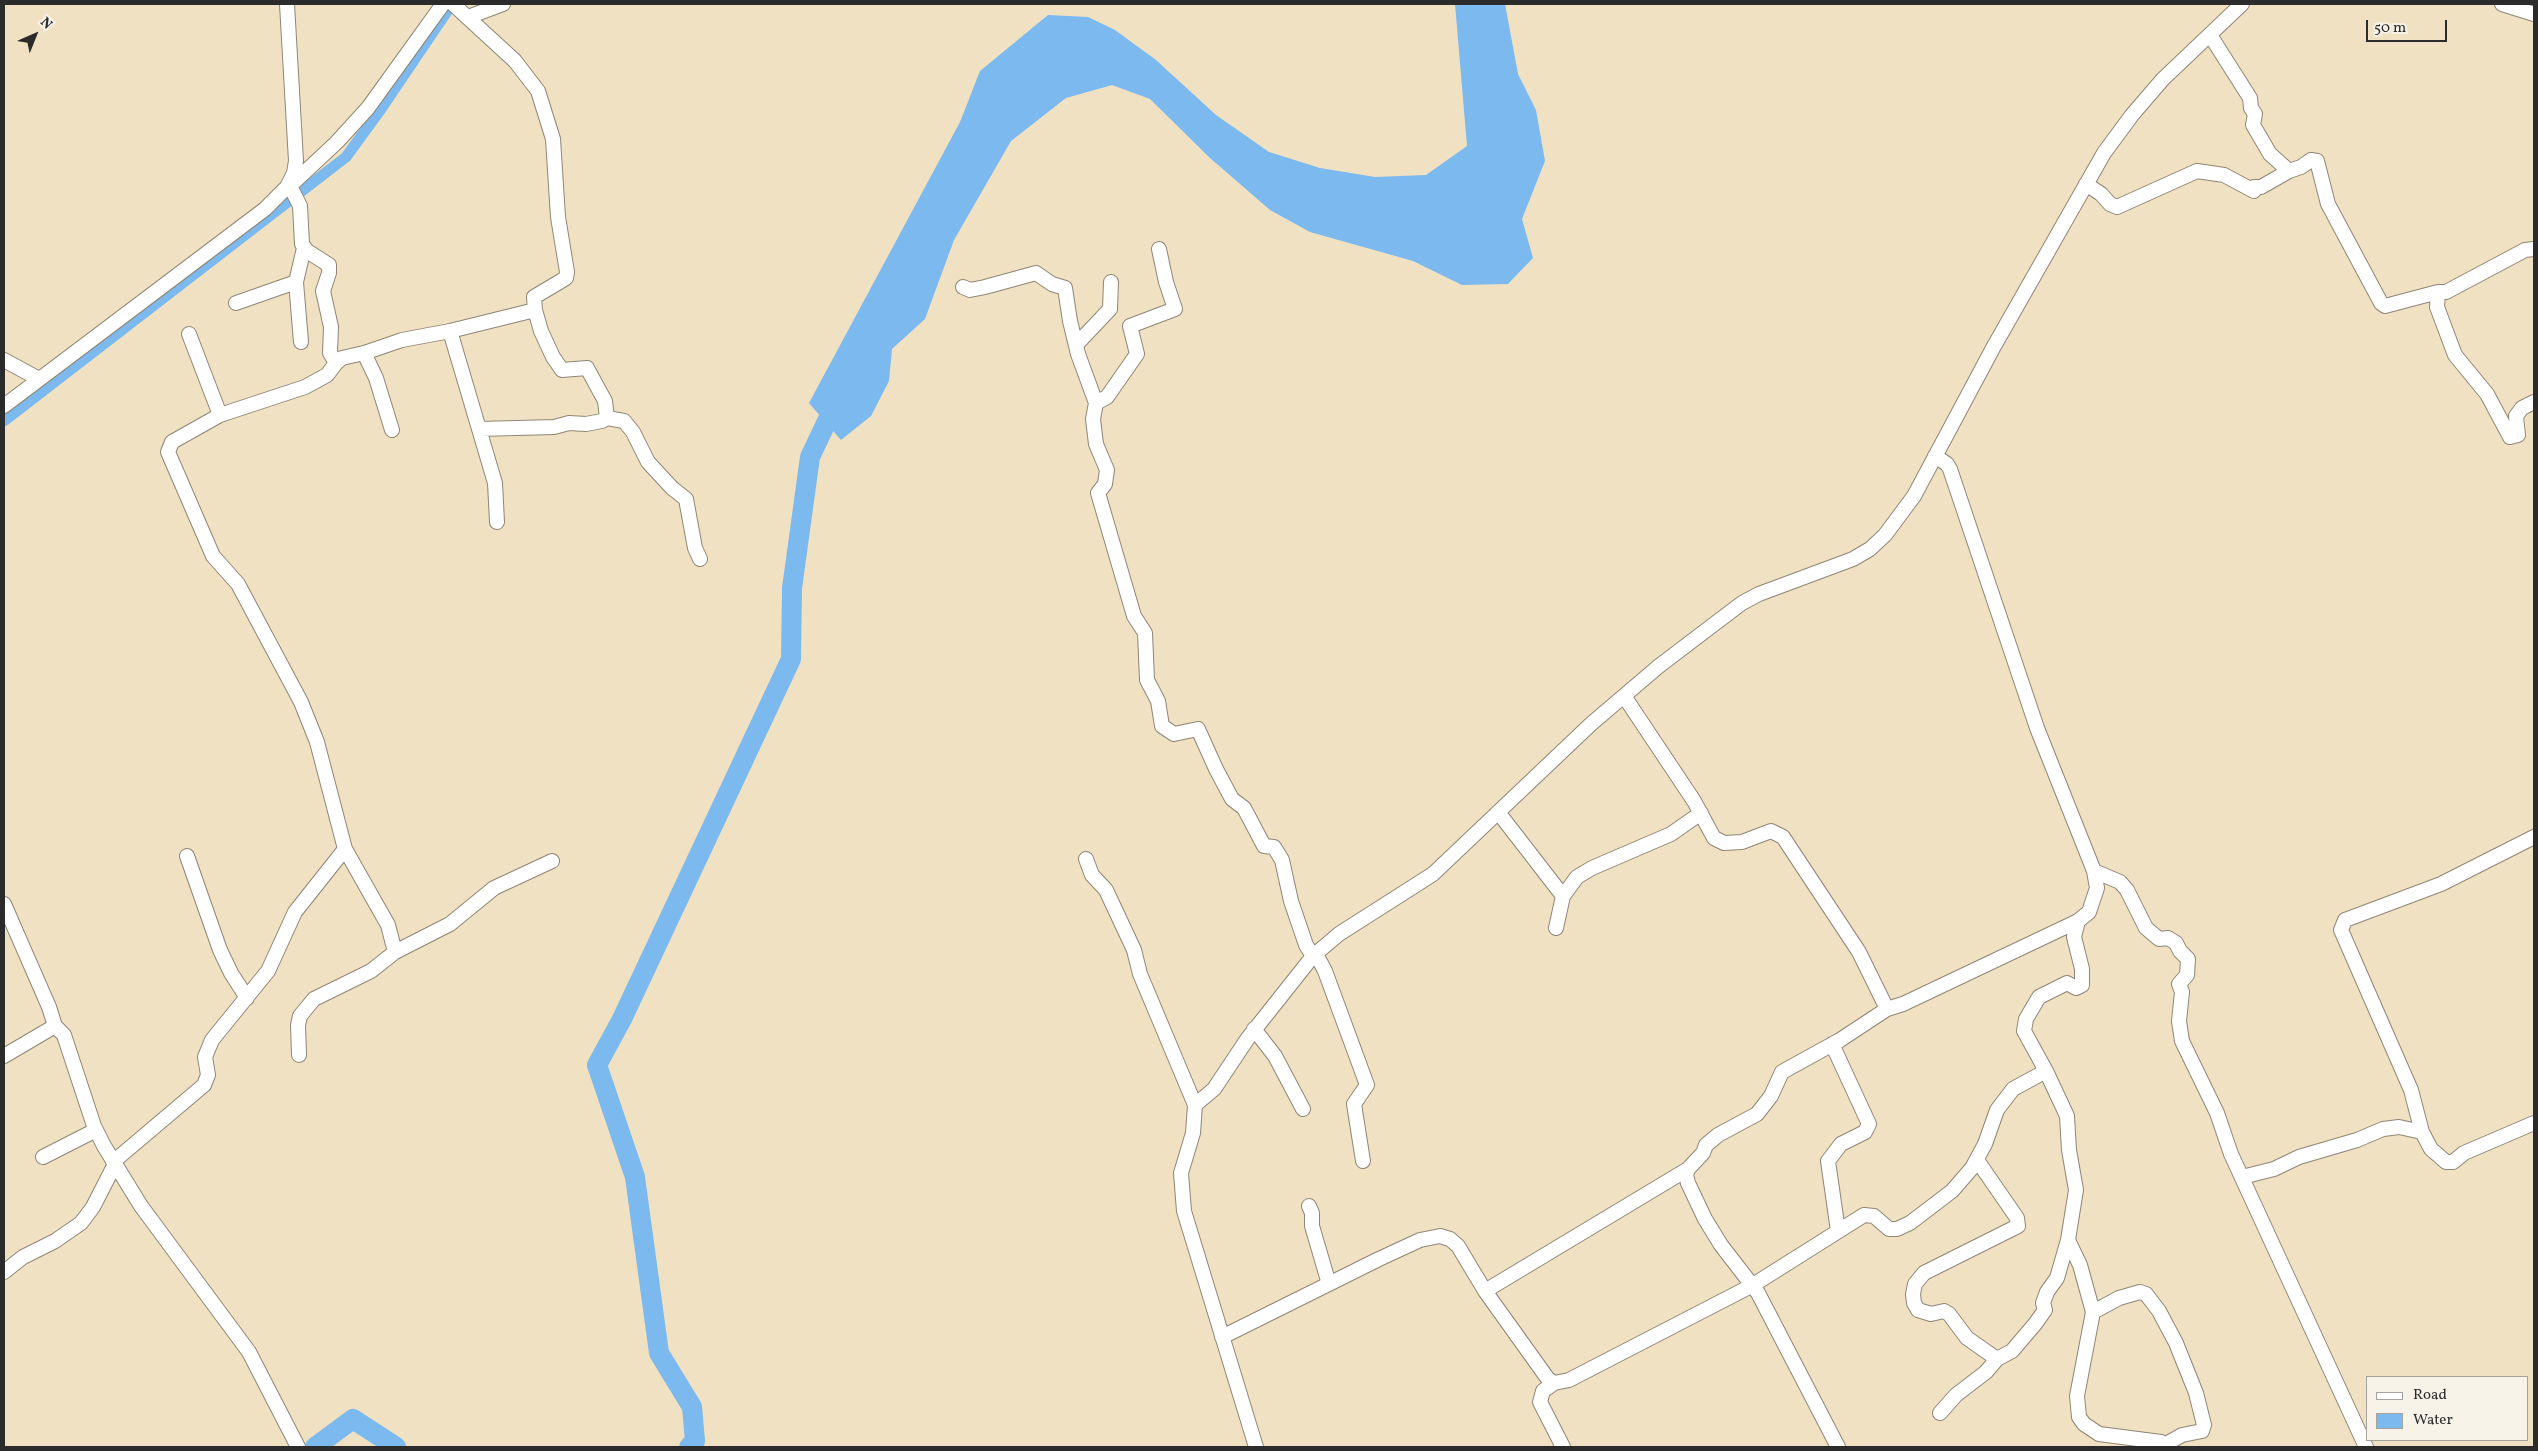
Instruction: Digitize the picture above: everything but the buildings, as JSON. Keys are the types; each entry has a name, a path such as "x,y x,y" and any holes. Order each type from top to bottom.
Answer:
{"street":[{"path":"287,4 296,161 292,191 300,240 304,248 329,265 329,273 323,291 331,326 330,353 336,363"},
{"path":"4,406 265,209 292,191 368,108 443,4"},
{"path":"462,11 503,4"},
{"path":"1195,1105 1214,1089 1317,958 1363,918 1426,880 1501,816 1707,628 1742,603 1853,559 1870,549 1900,518 1940,459 2132,115 2163,79 2213,41 2242,4"},
{"path":"2502,4 2534,14"},
{"path":"462,11 530,78 538,91 550,127 554,152 558,217 567,272 563,280 534,297 536,310 541,331 553,357 562,370 587,368 605,401 607,418"},
{"path":"2213,41 2250,98 2251,108 2255,114 2253,125 2260,140 2270,154 2289,171"},
{"path":"2091,186 2110,204 2117,207 2197,171 2224,175 2254,191 2254,187 2261,187 2311,160 2317,161 2328,204 2381,303 2385,306 2438,292 2446,292 2525,250 2534,249"},
{"path":"301,342 296,282 304,248"},
{"path":"1096,403 1107,397 1137,354 1130,326 1175,310 1166,282 1159,249"},
{"path":"963,287 970,290 1036,273 1052,284 1065,288 1070,322 1076,345 1086,381 1096,403 1093,419 1096,444 1107,470 1105,484 1098,493 1134,616 1145,634 1147,680 1158,701 1162,726 1174,734 1198,728 1232,799 1244,808 1264,846 1274,847 1282,860 1291,901 1306,944 1317,958 1367,1085 1354,1101 1362,1161"},
{"path":"236,303 296,282"},
{"path":"1076,345 1110,309 1111,282"},
{"path":"2438,292 2439,314 2455,355 2487,394 2510,437 2518,436 2516,416 2522,408 2534,402"},
{"path":"395,952 388,925 345,849 317,742 302,702 238,584 213,556 168,452 172,442 220,415 305,387 327,375 342,358 364,353 402,340 450,331 536,310"},
{"path":"450,331 495,483 497,522"},
{"path":"190,334 220,415"},
{"path":"364,353 376,378 392,430"},
{"path":"4,360 39,379"},
{"path":"479,429 554,427 569,423 586,424 602,422 607,418 624,421 628,424 648,462 672,488 686,499 695,548 700,559"},
{"path":"1485,1291 1688,1169 1712,1140 1757,1114 1766,1104 1782,1072 1832,1044 1887,1009 1903,1004 2078,920 2089,912 2096,897 2097,888 2094,871 2037,728 1940,459"},
{"path":"1627,700 1701,813 1714,838 1724,843 1742,842 1771,831 1783,837 1859,952 1887,1009"},
{"path":"1556,928 1563,896 1571,883 1584,872 1659,840 1701,813"},
{"path":"1501,816 1563,896"},
{"path":"2534,837 2441,884 2352,917 2342,925 2342,935 2350,956 2382,1022 2410,1090 2426,1142 2440,1158 2453,1162 2464,1153 2534,1123"},
{"path":"4,1272 23,1257 55,1241 81,1223 93,1207 114,1163 204,1085 208,1075 205,1056 206,1049 274,962 302,900 345,849"},
{"path":"187,856 220,950 231,973 247,998"},
{"path":"1086,859 1092,875 1106,890 1134,950 1140,974 1195,1105 1193,1133 1181,1173 1182,1199 1187,1222 1227,1334 1256,1447"},
{"path":"299,1055 298,1025 300,1016 310,1003 371,971 395,952 450,924 494,888 552,861"},
{"path":"2094,871 2120,882 2128,890 2146,928 2159,939 2168,938 2176,942 2180,952 2188,959 2187,975 2179,984 2182,992 2178,1010 2180,1032 2189,1057 2217,1113 2224,1139 2366,1447"},
{"path":"4,904 50,1007 55,1026 64,1035 71,1051 96,1130 141,1206 249,1352 288,1431 298,1447"},
{"path":"1940,1413 1956,1395 1986,1372 1997,1360 2012,1351 2045,1310 2043,1303 2047,1292 2057,1278 2068,1240 2076,1190 2069,1150 2067,1116 2046,1071 2025,1036 2024,1025 2039,997 2067,983 2076,988 2082,985 2082,969 2074,937 2078,920"},
{"path":"4,1056 55,1026"},
{"path":"1258,1033 1303,1109"},
{"path":"1832,1044 1869,1124 1865,1132 1842,1144 1828,1161 1838,1231"},
{"path":"1563,1447 1540,1402 1543,1390 1554,1383 1574,1378 1753,1285 1838,1231 1870,1214 1889,1229 1903,1227 1952,1191 1977,1160 1997,1110 2007,1096 2020,1083 2046,1071"},
{"path":"2242,1177 2274,1169 2299,1157 2357,1140 2383,1129 2399,1127 2422,1132"},
{"path":"43,1157 96,1130"},
{"path":"1977,1160 2017,1218 2018,1226 1924,1273 1915,1284 1913,1294 1914,1303 1918,1310 1931,1314 1944,1312 1949,1314 1967,1338 1997,1360"},
{"path":"1688,1169 1686,1175 1688,1183 1712,1231 1753,1285 1838,1447"},
{"path":"1309,1206 1312,1213 1312,1226 1329,1284"},
{"path":"1227,1334 1420,1240 1440,1236 1450,1239 1458,1246 1485,1291 1548,1379 1554,1383"},
{"path":"2068,1240 2086,1282 2093,1312 2076,1404 2079,1417 2084,1424 2099,1434 2168,1446 2182,1435 2202,1431 2204,1425 2196,1393 2176,1343 2151,1299 2140,1292 2119,1298 2093,1312"}],"water":[{"path":"1455,4 1505,4 1518,74 1536,110 1545,161 1522,219 1533,258 1508,284 1462,285 1413,261 1310,232 1270,210 1210,158 1150,99 1112,85 1066,98 1011,141 954,240 925,319 892,349 889,381 871,416 841,440 809,403 960,122 980,71 1048,15 1088,17 1115,30 1156,60 1216,115 1269,152 1320,168 1375,177 1426,175 1467,146"}],"waterway":[{"path":"4,421 346,157 452,4"},
{"path":"689,1447 695,1441 692,1407 659,1353 635,1177 597,1065 622,1019 791,659 792,588 810,457 838,398"},
{"path":"315,1447 353,1419 396,1447"}]}
